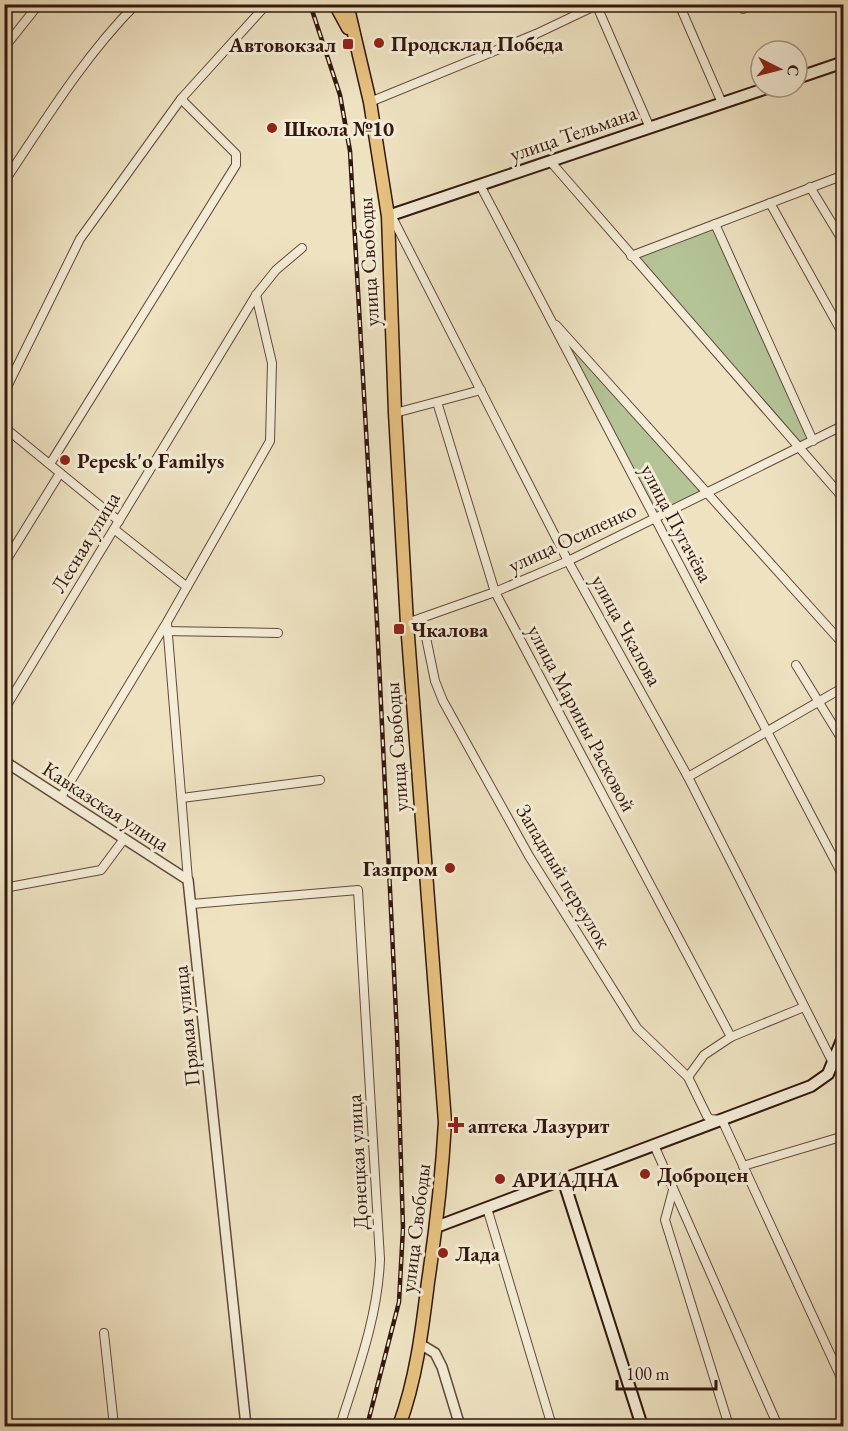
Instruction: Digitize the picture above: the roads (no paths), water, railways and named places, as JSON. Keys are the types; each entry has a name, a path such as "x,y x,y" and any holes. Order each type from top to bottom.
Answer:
{"main road":[{"path":"335,4 351,33 358,54"},
{"path":"347,4 358,54"},
{"name":"улица Свободы","path":"358,54 370,102 390,215 394,413 407,623 445,1122 436,1227 420,1344 407,1405 399,1426"},
{"path":"809,74 843,62"},
{"name":"улица Тельмана","path":"390,215 749,94"},
{"path":"436,1227 811,1086 828,1074 843,1035"},
{"path":"563,1179 642,1426"}],"street":[{"path":"4,48 39,4"},
{"path":"4,182 79,69 136,4"},
{"path":"4,393 80,239 181,99 267,4"},
{"path":"679,4 722,103"},
{"path":"743,9 752,4"},
{"path":"370,102 536,34 597,5 650,128"},
{"path":"50,464 236,165 236,154 181,99"},
{"path":"550,161 843,499"},
{"path":"631,256 843,175"},
{"name":"улица Пугачёва","path":"480,185 843,878"},
{"path":"810,188 843,243"},
{"path":"770,203 843,336"},
{"name":"улица Чкалова","path":"390,215 568,561 688,777 832,1061"},
{"path":"715,224 813,441"},
{"name":"Лесная улица","path":"4,710 256,295 276,270 302,248"},
{"path":"114,529 187,587 270,441 272,363 256,295"},
{"path":"548,316 843,645"},
{"path":"394,413 481,390"},
{"name":"улица Марины Расковой","path":"437,402 495,592 731,1037"},
{"name":"улица Осипенко","path":"407,623 495,592 568,561 843,425"},
{"path":"4,427 119,521"},
{"path":"4,564 60,473"},
{"name":"Прямая улица","path":"187,587 167,622 165,631 188,880 246,1426"},
{"name":"Западный переулок","path":"422,618 435,681 442,701 529,856 637,1028 688,1077 707,1116 710,1119 722,1120"},
{"path":"61,798 165,631 278,633"},
{"path":"796,665 843,743"},
{"path":"688,777 843,687"},
{"name":"Кавказская улица","path":"4,761 188,880"},
{"path":"182,798 320,780"},
{"path":"4,888 101,870 124,839"},
{"name":"Донецкая улица","path":"192,904 358,890 380,1260 379,1285 368,1337 340,1426"},
{"path":"688,1077 704,1055 731,1037 804,1007"},
{"path":"722,1120 843,1384"},
{"path":"743,1166 843,1136"},
{"path":"654,1145 778,1426"},
{"path":"674,1190 665,1220 729,1426"},
{"path":"487,1208 552,1426"},
{"path":"104,1333 114,1426"},
{"path":"420,1344 435,1353 442,1367 460,1426"}],"railway":[{"path":"310,4 340,95 350,151 377,622 397,1034 403,1228 399,1302 367,1426"}],"place":[{"name":"Продсклад Победа","path":"379,43"},
{"name":"Автовокзал","path":"348,44"},
{"name":"Школа №10","path":"272,128"},
{"name":"Pepesk'o Familys","path":"65,460"},
{"name":"Чкалова","path":"399,629"},
{"name":"Газпром","path":"450,868"},
{"name":"аптека Лазурит","path":"456,1125"},
{"name":"Доброцен","path":"645,1174"},
{"name":"АРИАДНА","path":"500,1179"},
{"name":"Лада","path":"443,1253"}]}
